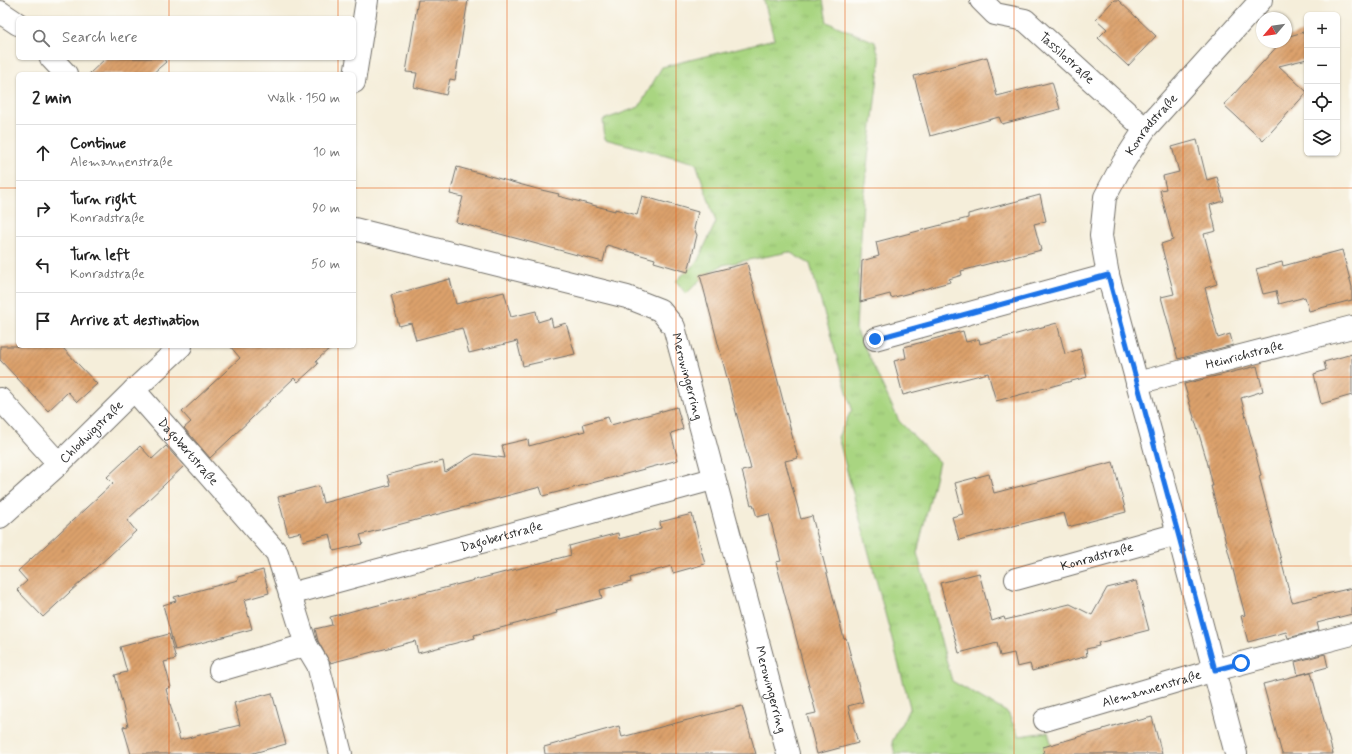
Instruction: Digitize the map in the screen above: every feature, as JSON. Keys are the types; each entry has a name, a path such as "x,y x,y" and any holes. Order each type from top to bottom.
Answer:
{"street":[{"path":"356,72 367,0"},
{"name":"Tassilostraße","path":"981,0 995,14 1025,20 1146,129"},
{"name":"Konradstraße","path":"1236,754 1215,670 1108,275 1102,236 1105,197 1123,163 1146,129 1261,0"},
{"path":"0,12 16,23"},
{"path":"53,60 64,72"},
{"name":"Merowingerring","path":"356,229 627,297 660,310 674,327 713,479 788,754"},
{"path":"875,339 1108,275"},
{"name":"Heinrichstraße","path":"1137,383 1352,327"},
{"name":"Chlodwigstraße","path":"0,517 58,464 179,348"},
{"name":"Dagobertstraße","path":"134,390 277,553 306,645 318,665 341,754"},
{"path":"0,399 58,464"},
{"name":"Dagobertstraße","path":"290,594 713,479"},
{"name":"Konradstraße","path":"1016,579 1178,534"},
{"name":"Alemannenstraße","path":"1045,720 1215,670 1352,634"},
{"path":"220,670 306,645"}],"green space":[{"path":"764,0 823,0 827,22 875,42 880,60 863,199 856,329 899,421 939,462 917,553 952,681 1008,713 1019,736 1048,732 1054,754 895,754 892,742 910,707 838,437 852,409 810,264 789,252 723,265 706,274 686,294 676,281 697,262 716,222 696,163 605,139 603,120 639,107 662,67 774,39"}],"building":[{"path":"418,0 468,0 455,80 450,79 446,95 414,87 417,73 406,72"},
{"path":"1114,0 1118,0 1156,36 1128,66 1098,38 1107,29 1096,19"},
{"path":"1304,32 1304,60 1279,66 1304,89 1304,95 1263,141 1224,105 1276,48 1292,48 1292,35"},
{"path":"987,57 997,96 1052,82 1060,109 1002,124 999,117 930,136 914,76"},
{"path":"104,60 164,60 166,62 154,72 91,72"},
{"path":"1197,140 1207,180 1217,177 1224,201 1210,205 1216,231 1204,234 1217,284 1205,288 1218,338 1230,334 1233,345 1178,359 1161,297 1174,294 1161,244 1173,240 1160,190 1166,189 1163,176 1179,172 1172,147"},
{"path":"457,167 559,194 558,196 615,211 615,209 637,215 642,196 698,212 694,229 697,235 688,272 654,262 655,259 607,245 603,262 456,222 463,197 450,194"},
{"path":"1040,195 1046,221 1034,224 1041,250 961,271 962,275 949,279 950,282 891,298 890,294 860,302 862,261 879,256 876,242 968,218 968,214"},
{"path":"1342,250 1352,287 1352,300 1309,311 1305,297 1279,304 1276,291 1263,294 1256,269 1282,262 1283,266"},
{"path":"747,263 798,458 785,461 801,519 812,516 844,639 846,638 863,702 848,706 858,743 817,754 807,715 816,713 776,562 781,561 769,514 757,517 753,504 751,505 742,471 751,469 700,275"},
{"path":"450,279 456,304 504,292 511,317 536,311 538,322 551,318 553,327 566,323 575,354 523,366 517,341 469,353 462,328 416,340 411,323 399,326 391,295"},
{"path":"1057,323 1065,354 1080,349 1087,377 996,401 988,373 903,395 894,361 906,358 904,347 963,331 966,342 979,339 980,344"},
{"path":"0,346 16,346 16,348 63,348 97,384 77,402 68,392 48,411 0,360"},
{"path":"232,348 330,348 316,361 318,364 298,382 294,378 210,458 184,428 191,422 182,412 240,358"},
{"path":"1352,354 1352,395 1321,404 1314,374 1326,370 1324,362"},
{"path":"1257,366 1263,391 1241,398 1261,475 1259,476 1292,602 1352,588 1352,614 1317,623 1319,630 1288,638 1286,632 1248,642 1241,616 1245,615 1211,486 1213,486 1207,461 1184,384"},
{"path":"677,407 683,429 671,433 678,460 543,496 540,487 360,535 363,544 334,551 330,534 303,541 301,532 288,535 278,497 319,486 323,503 390,485 387,475 443,461 445,472 475,454 505,458 502,445 528,439 529,446 585,431 583,424 608,417 611,425"},
{"path":"140,446 152,459 166,446 184,466 127,520 136,531 43,617 17,590 27,581 18,571 113,483 107,477"},
{"path":"1113,462 1126,512 1068,527 1064,513 959,540 952,517 963,514 955,483 989,474 994,493"},
{"path":"692,514 705,564 673,573 671,566 630,578 631,582 600,590 602,598 556,610 557,613 474,635 475,638 418,653 415,641 330,663 318,641 315,629 332,625 330,617 571,555 569,546 618,533 619,539 661,528 660,522"},
{"path":"263,570 269,593 244,600 252,629 175,650 163,605 176,601 174,597 238,580 238,577"},
{"path":"979,573 992,621 1004,617 1005,620 1070,604 1092,615 1107,588 1136,581 1149,630 1098,643 1099,646 1086,649 1087,656 1032,671 1030,664 1017,667 1014,653 1000,656 997,643 959,653 940,583"},
{"path":"169,634 176,659 164,662 171,687 166,689 180,740 240,725 234,703 272,693 286,744 250,754 131,754 123,727 128,726 115,675 127,672 120,647"},
{"path":"1325,654 1328,667 1298,675 1295,662"},
{"path":"1311,672 1333,754 1282,754 1263,684"},
{"path":"742,706 756,754 545,754 544,747 619,726 622,737"},
{"path":"1152,717 1162,754 1044,754 1043,747 1136,719 1137,721"}],"route":[{"path":"875,339 1108,275 1215,670 1241,663"}]}
